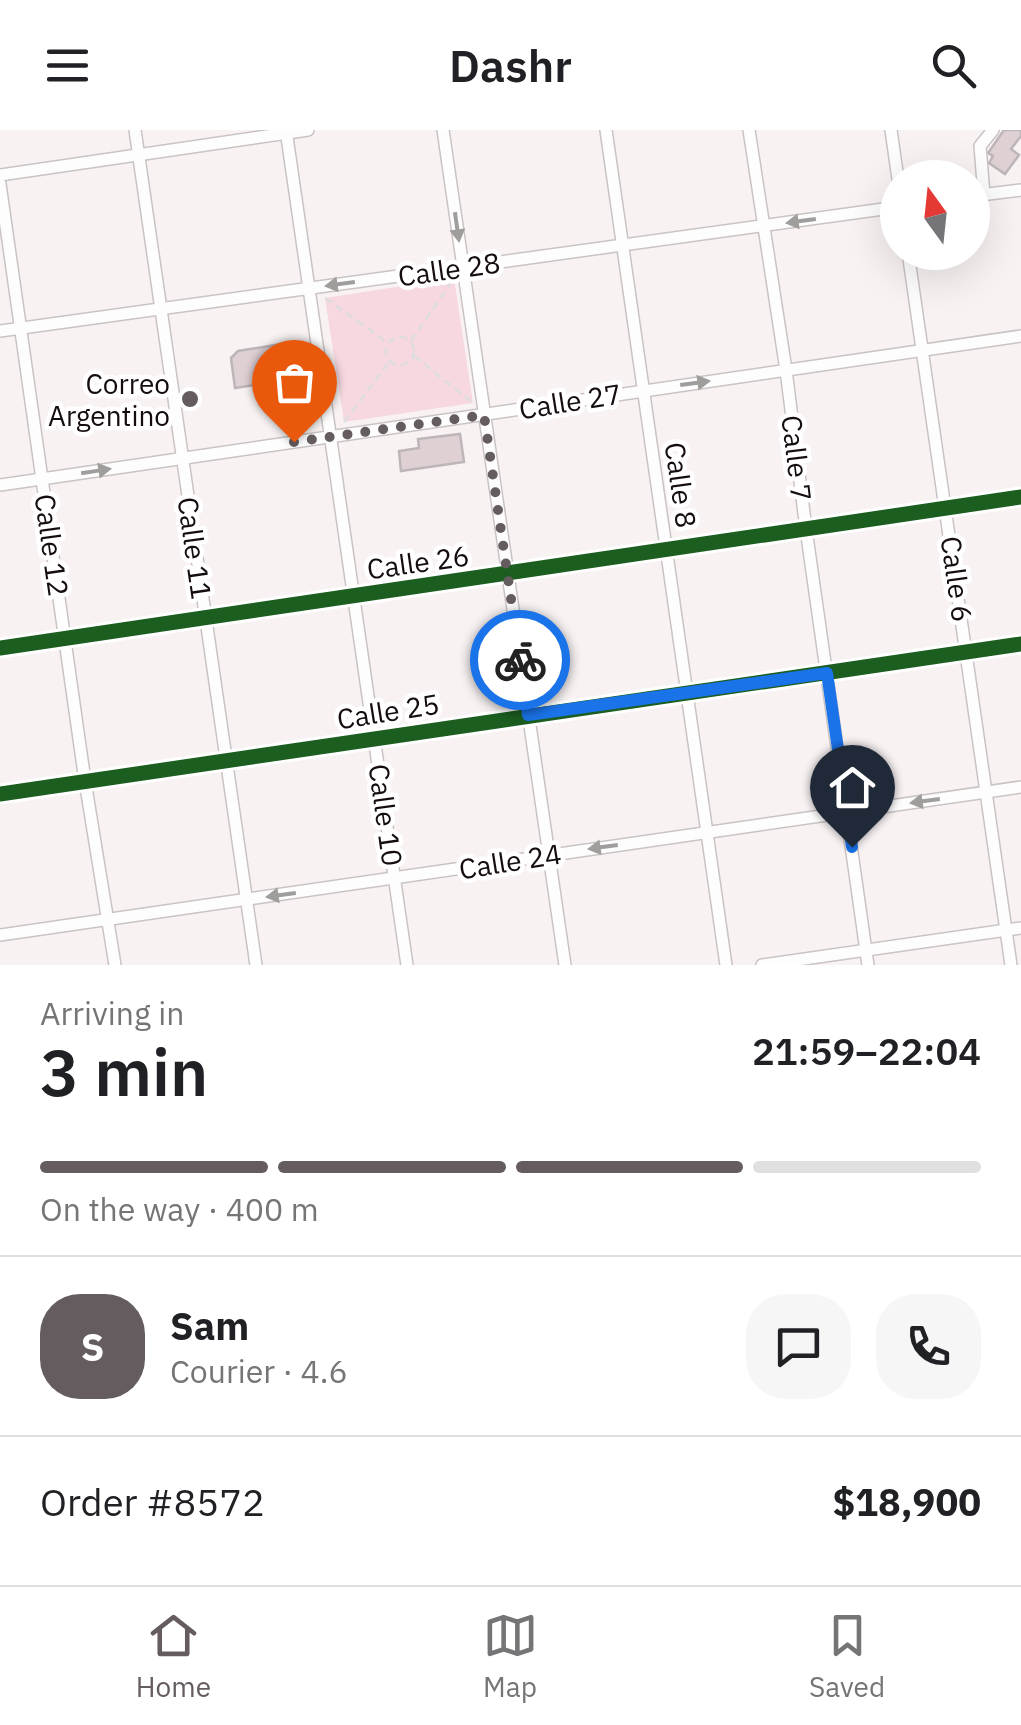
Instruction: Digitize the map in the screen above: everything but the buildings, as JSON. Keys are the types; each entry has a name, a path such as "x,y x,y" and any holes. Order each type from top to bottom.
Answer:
{"street":[{"name":"Calle 11","path":"135,130 256,965"},
{"path":"0,175 308,130"},
{"path":"444,130 566,965"},
{"name":"Calle 8","path":"606,130 726,965"},
{"name":"Calle 7","path":"749,130 868,965"},
{"path":"890,130 895,160"},
{"path":"979,160 980,146 993,130"},
{"name":"Calle 10","path":"286,132 407,965"},
{"name":"Calle 12","path":"0,184 115,965"},
{"path":"990,194 1021,190"},
{"name":"Calle 28","path":"0,331 880,210"},
{"name":"Calle 6","path":"911,270 1011,965"},
{"name":"Calle 27","path":"0,486 1021,336"},
{"name":"Calle 26","path":"0,648 1021,498"},
{"name":"Calle 25","path":"0,794 1021,644"},
{"name":"Calle 24","path":"0,935 1021,787"},
{"path":"762,965 1021,928"}],"path":[{"path":"454,278 410,342 413,355 473,403"},
{"path":"325,298 388,343"},
{"path":"410,342 399,337 388,343 386,352 390,360 403,364 413,355"},
{"path":"344,422 390,360"}],"shaded area":[{"path":"454,278 473,403 344,422 325,298"}],"cycle path":[{"path":"0,648 1021,497"},
{"path":"0,794 1021,644"}],"way so far":[{"path":"294,442 484,415 520,660"}],"place":[{"name":"Correo Argentino","path":"190,399"}],"route":[{"path":"520,660 528,715 827,673 852,847"}]}
